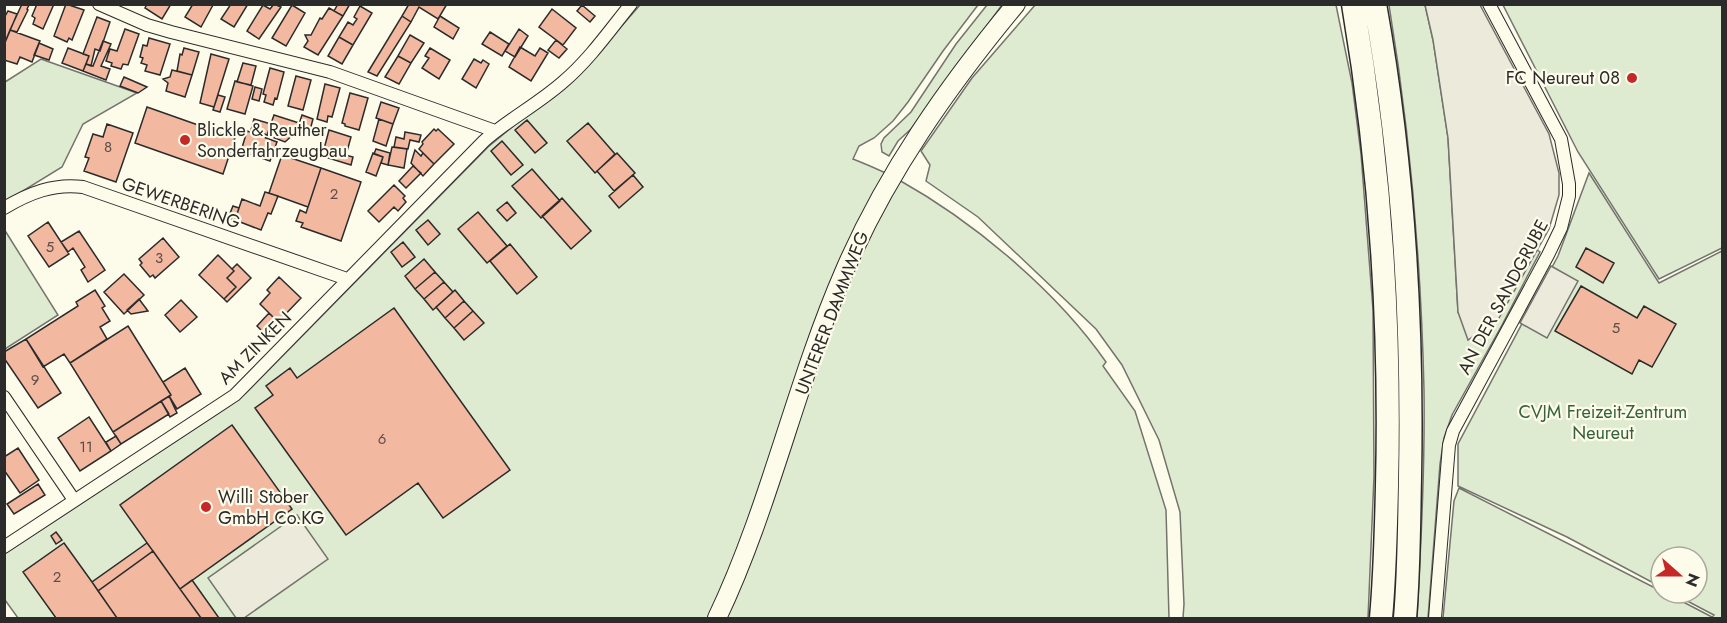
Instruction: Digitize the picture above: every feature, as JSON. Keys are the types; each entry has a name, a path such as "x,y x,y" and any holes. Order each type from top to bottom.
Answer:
{"highway":[{"path":"1353,4 1373,145 1383,271 1388,449 1381,618"},
{"path":"1376,4 1396,153 1406,266 1411,444 1405,618"}],"main road":[{"name":"UNTERER DAMMWEG","path":"717,618 749,544 817,343 840,281 861,235 880,197 925,124 972,57 1016,4"}],"street":[{"path":"99,4 147,25 330,72 495,131"},
{"name":"AM ZINKEN","path":"4,547 235,395 346,279 495,131 536,104 565,81 631,4"},
{"name":"AN DER SANDGRUBE","path":"1435,618 1449,445 1453,432 1548,255 1566,215 1569,196 1561,139 1489,4"},
{"name":"GEWERBERING","path":"4,208 27,195 47,189 64,186 83,188 346,279"},
{"path":"4,397 74,500"}],"green space":[{"path":"1036,4 1336,5 1352,83 1361,154 1373,310 1374,476 1368,618 1183,618 1180,512 1159,440 1122,365 1096,329 978,217 926,181 930,165 921,151 972,78"},
{"path":"640,5 978,5 893,121 874,138 859,146 853,159 899,180 985,237 1039,284 1064,310 1106,362 1103,366 1135,411 1166,510 1169,618 18,618 5,600 4,554 246,393 488,147 590,62"},
{"path":"987,5 1002,5 889,156 882,152 881,144 884,138 911,112 956,44"},
{"path":"1389,5 1425,5 1433,40 1448,138 1458,312 1537,250 1540,252 1452,415 1444,438 1428,618 1417,618 1424,447 1420,293 1409,149"},
{"name":"FC Neureut 08","path":"1503,5 1722,5 1722,248 1659,279 1578,152"},
{"path":"41,59 137,93 83,124 62,167 5,202 5,82"},
{"name":"CVJM Freizeit-Zentrum Neureut","path":"1589,173 1659,283 1722,251 1722,618 1443,618 1454,501 1459,488 1649,585 1649,605 1689,605 1712,617 1714,615 1695,605 1709,605 1709,545 1649,545 1649,581 1567,537 1458,486 1458,444 1558,256"},
{"path":"4,229 58,315 5,349 4,349"}],"shaded area":[{"path":"1425,5 1480,5 1549,134 1559,173 1559,195 1549,229 1499,318 1468,340 1458,312 1448,138 1433,40"},
{"path":"1551,266 1578,281 1547,338 1520,323"},
{"path":"297,515 328,559 244,618 236,618 208,578"}],"building":[{"path":"22,4 29,5 28,10 17,32 10,30"},
{"path":"37,4 54,4 43,29 33,24 35,18 32,16"},
{"path":"66,4 84,10 72,40 69,38 67,42 54,36"},
{"path":"147,4 171,4 162,19 145,8"},
{"path":"193,4 213,5 201,27 185,17"},
{"path":"231,4 248,4 234,27 221,19"},
{"path":"274,4 281,7 259,39 247,31 263,5 270,9"},
{"path":"338,4 350,4 343,16 334,11"},
{"path":"409,4 447,4 438,19 419,7 411,22 402,16"},
{"path":"292,5 305,13 286,46 272,38"},
{"path":"582,5 595,16 590,22 577,11"},
{"path":"360,6 372,13 353,45 339,37 348,22 353,25 357,19 354,17"},
{"path":"329,8 343,16 318,55 304,47 308,41 305,35 311,35 320,18 322,19"},
{"path":"552,9 576,28 563,45 539,27"},
{"path":"8,11 17,14 4,45 4,18"},
{"path":"402,16 411,22 377,76 368,72"},
{"path":"440,16 459,28 453,39 434,27"},
{"path":"97,17 110,22 100,51 95,49 91,66 86,64 89,56 83,54"},
{"path":"125,29 139,34 128,65 123,64 121,69 111,66 112,63 106,61 110,49 117,51"},
{"path":"519,29 528,36 515,57 505,51"},
{"path":"10,30 40,41 32,62 20,57 17,64 4,60 4,45"},
{"path":"490,32 509,44 502,56 482,44"},
{"path":"410,35 424,43 411,63 398,56"},
{"path":"339,37 353,45 342,64 328,56"},
{"path":"149,38 170,44 160,75 145,71 147,65 141,63 143,45 147,46"},
{"path":"556,40 567,49 559,58 548,50"},
{"path":"103,41 111,44 101,66 110,69 106,80 83,71 86,64 93,66"},
{"path":"39,43 53,49 49,60 34,55"},
{"path":"520,47 535,56 540,48 548,53 531,81 509,67"},
{"path":"68,48 89,56 83,71 62,63"},
{"path":"184,48 199,52 192,75 177,71 180,54 182,55"},
{"path":"430,48 450,60 439,79 422,68 429,58 425,56"},
{"path":"211,54 229,59 214,107 200,103"},
{"path":"398,56 411,63 399,84 385,77"},
{"path":"474,59 481,63 483,60 489,64 476,88 462,79"},
{"path":"243,63 256,66 251,85 237,82"},
{"path":"270,68 284,72 277,99 275,98 273,105 264,102 266,95 263,94"},
{"path":"172,70 192,75 185,97 166,91 168,83 163,79 170,77"},
{"path":"296,76 311,80 303,110 288,106"},
{"path":"124,77 147,87 138,93 120,86"},
{"path":"235,81 253,86 245,114 227,109"},
{"path":"325,84 340,88 332,117 328,116 327,122 317,119"},
{"path":"255,87 262,89 259,101 252,99"},
{"path":"350,93 368,98 359,130 342,123"},
{"path":"218,95 225,97 220,112 213,110"},
{"path":"381,102 399,108 393,124 376,118"},
{"name":"Blickle & Reuther Sonderfahrzeugbau","path":"147,107 235,138 223,174 135,143"},
{"path":"274,115 299,123 296,132 285,142 267,135"},
{"path":"302,115 313,119 309,134 297,130"},
{"path":"254,119 271,124 267,135 251,130"},
{"path":"379,119 393,124 386,146 373,141"},
{"path":"527,120 547,143 535,153 515,130"},
{"path":"588,123 615,154 595,173 567,141"},
{"path":"107,124 133,133 116,182 84,171 89,158 85,157 93,134 103,137"},
{"path":"434,129 436,131 438,129 454,144 434,164 419,149"},
{"path":"329,130 351,137 346,155 324,149"},
{"path":"247,131 277,142 270,161 241,151"},
{"path":"405,132 421,135 419,142 410,140 408,149 394,147 396,137 404,139"},
{"path":"502,141 523,165 511,175 491,151"},
{"path":"392,147 407,149 404,168 388,165"},
{"path":"376,149 390,153 388,165 381,163 383,157 374,154"},
{"path":"415,150 421,156 423,153 434,164 423,176 411,163"},
{"path":"334,152 353,157 351,165 328,158"},
{"path":"373,153 383,157 376,176 366,172"},
{"path":"617,153 635,173 614,191 597,171"},
{"path":"282,155 321,168 308,207 269,193"},
{"path":"413,166 421,173 406,188 399,181"},
{"path":"321,168 361,182 341,241 301,227 303,223 296,221 300,210 306,213"},
{"path":"532,169 560,201 541,218 512,186"},
{"path":"633,175 643,187 619,208 609,196"},
{"path":"394,185 405,196 403,198 406,202 398,211 394,207 379,222 368,211"},
{"path":"265,192 278,196 261,230 235,220 242,199 260,206"},
{"path":"562,198 591,231 571,249 542,216"},
{"path":"507,202 516,213 507,221 497,210"},
{"path":"233,206 239,208 235,220 228,218"},
{"path":"478,212 507,246 487,263 458,229"},
{"path":"428,220 440,234 428,245 416,230"},
{"path":"48,222 69,254 49,267 28,236"},
{"path":"79,231 105,270 88,282 81,270 85,267 73,248 68,252 61,242"},
{"path":"163,238 179,257 155,278 153,275 150,277 140,265 142,263 139,259"},
{"path":"403,242 415,257 402,267 391,252"},
{"path":"510,244 537,277 517,294 490,261"},
{"path":"1586,248 1614,263 1603,283 1576,267"},
{"path":"218,255 234,271 227,278 236,287 224,299 199,275"},
{"path":"424,259 435,272 415,289 405,276"},
{"path":"237,264 251,278 227,302 224,299 236,287 227,278"},
{"path":"435,272 444,282 424,299 415,289"},
{"path":"124,274 144,295 124,314 104,292"},
{"path":"279,277 301,298 278,322 260,304 270,293 267,290"},
{"path":"444,282 453,292 433,310 424,299"},
{"path":"1581,286 1637,318 1644,306 1676,324 1652,367 1639,360 1632,374 1555,331"},
{"path":"95,290 105,306 102,308 110,321 100,327 107,339 70,363 64,354 43,367 26,339 78,306 76,302"},
{"path":"455,290 464,301 445,318 436,307"},
{"path":"139,299 148,311 131,314 127,310"},
{"path":"181,300 197,317 180,332 165,315"},
{"path":"464,301 473,311 454,328 445,318"},
{"path":"394,308 510,470 443,518 418,483 346,535 255,408 273,395 266,386 290,368 297,378"},
{"path":"473,311 484,323 464,340 454,328"},
{"path":"269,313 278,322 266,335 257,326"},
{"path":"128,326 171,395 113,432 70,363"},
{"path":"26,339 61,393 38,408 4,358 4,352"},
{"path":"185,368 201,394 177,409 163,382"},
{"path":"169,396 177,413 170,417 161,401"},
{"path":"161,401 169,414 121,444 113,432"},
{"path":"89,417 111,451 80,471 58,438"},
{"name":"Willi Stober GmbH Co.KG","path":"232,425 292,509 180,589 120,505"},
{"path":"116,436 121,444 111,451 106,442"},
{"path":"18,448 39,480 20,493 4,470 4,457"},
{"path":"38,484 45,495 14,514 7,504"},
{"path":"56,532 62,540 56,544 51,536"},
{"path":"64,543 117,618 56,618 23,572"},
{"path":"147,543 153,551 98,591 92,582"},
{"path":"153,551 201,618 117,618 98,591"},
{"path":"192,580 219,618 201,618 180,589"}],"place":[{"name":"FC Neureut 08","path":"1632,78"},
{"name":"Blickle & Reuther Sonderfahrzeugbau","path":"185,140"},
{"name":"Willi Stober GmbH Co.KG","path":"206,507"}]}
